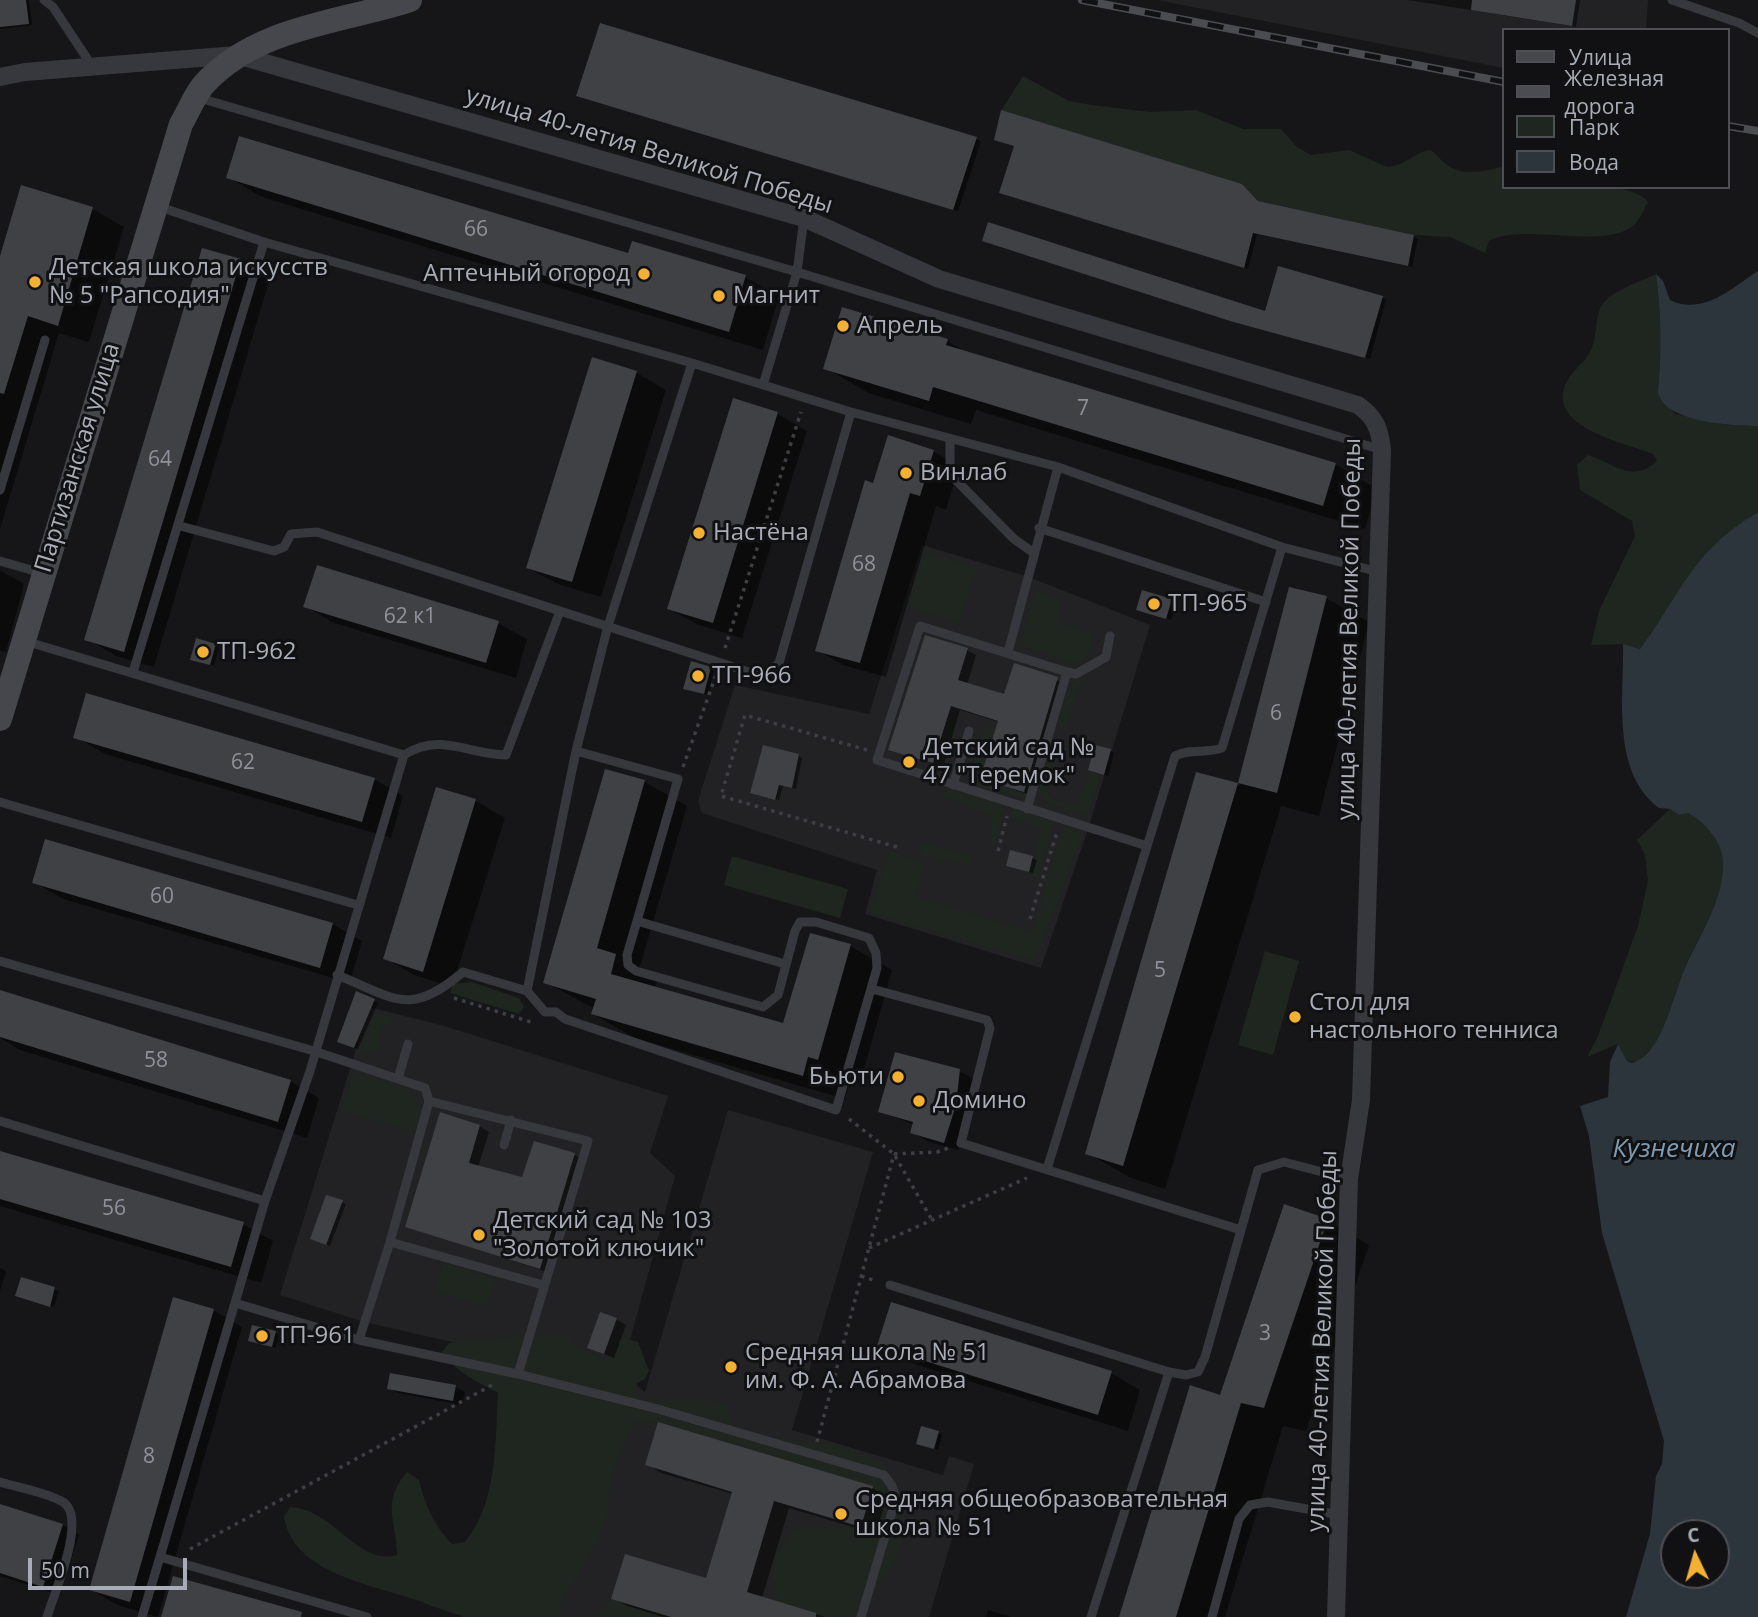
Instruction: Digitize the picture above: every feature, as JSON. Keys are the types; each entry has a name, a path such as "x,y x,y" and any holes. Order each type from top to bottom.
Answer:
{"street":[{"name":"Партизанская улица","path":"0,719 181,124 196,97 204,84 237,55 284,33 410,0"},
{"path":"0,77 25,72 94,69 237,55"},
{"name":"улица 40-летия Великой Победы","path":"237,55 804,218 939,279 1358,405 1376,423 1382,450 1379,572 1361,1100 1349,1179 1336,1617"}],"lane":[{"path":"44,0 53,7 94,69"},
{"path":"1672,0 1739,23 1758,33"},
{"path":"196,97 797,272 1382,450"},
{"path":"156,206 264,242 692,363 851,412 1058,467 1282,547 1379,572"},
{"path":"763,385 797,272 804,218"},
{"path":"133,672 180,526 264,242"},
{"path":"0,490 46,340"},
{"path":"527,991 576,751 608,626 692,363"},
{"path":"180,526 274,551 284,547 291,534 317,532 559,611 766,674 779,663 851,412"},
{"path":"950,439 950,474 1014,539 1034,553"},
{"path":"1008,652 1039,528 1058,467"},
{"path":"1039,528 1266,602"},
{"path":"1047,1170 1175,756 1188,750 1206,754 1222,748 1282,547"},
{"path":"0,561 43,574"},
{"path":"23,641 404,755 437,742 488,755 506,755 559,611"},
{"path":"1110,636 1106,657 1076,674 920,626 877,760 1147,846"},
{"path":"1027,809 1067,672"},
{"path":"953,785 969,731"},
{"path":"337,975 402,1001 421,1000 444,988 463,972 527,991 545,1012 556,1012 565,1018 836,1110 877,968 876,953 869,938 816,922 800,922 785,964 778,995 763,1007 636,971 628,965 627,955 678,779 576,751"},
{"path":"142,1617 165,1558 265,1201 314,1051 404,755"},
{"path":"0,802 358,905"},
{"path":"637,920 785,964"},
{"path":"0,961 314,1051 425,1088 429,1101 390,1242 359,1340"},
{"path":"872,989 987,1020 990,1028 961,1143 1241,1230"},
{"path":"397,1079 408,1044"},
{"path":"429,1101 588,1141 516,1373"},
{"path":"504,1145 511,1120"},
{"path":"0,1121 265,1201"},
{"path":"890,1285 1186,1375 1198,1372 1258,1170 1284,1162 1349,1179"},
{"path":"390,1242 543,1285"},
{"path":"235,1303 359,1340 516,1373 658,1409 884,1475 892,1486 896,1499 860,1617"},
{"path":"1091,1617 1169,1372"},
{"path":"0,1482 64,1502 72,1513 73,1532 47,1617"},
{"path":"1212,1617 1240,1519 1250,1505 1268,1502 1340,1515"},
{"path":"165,1558 367,1617"}],"path":[{"path":"678,779 721,662 806,398"},
{"path":"879,754 745,715 721,796 897,847"},
{"path":"998,851 1011,804"},
{"path":"1030,919 1061,820"},
{"path":"836,1110 894,1154 932,1220"},
{"path":"894,1154 937,1152 961,1143"},
{"path":"814,1454 894,1154"},
{"path":"869,1248 1047,1170"},
{"path":"165,1558 516,1373"}],"shaded area":[{"path":"1157,0 1648,0 1646,28 1502,28 1502,68"},
{"name":"Детский сад № 47 \"Теремок\"","path":"922,545 1029,577 1150,625 1088,829 1041,968 865,914 877,870 702,813 698,801 735,685 869,714"},
{"path":"369,1007 441,1025 668,1096 650,1153 675,1176 621,1373 645,1392 728,1110 873,1152 792,1430 943,1475 949,1456 974,1464 929,1617 462,1617 540,1362 364,1322 280,1295"}],"green space":[{"path":"1023,76 1069,101 1150,112 1196,110 1243,129 1281,129 1297,147 1311,155 1349,150 1387,167 1430,150 1447,165 1460,171 1483,171 1502,166 1502,189 1622,189 1638,194 1648,202 1636,223 1621,232 1604,236 1504,236 1489,241 1485,253 1450,237 1414,235 1258,201 1242,184 1001,111"},
{"path":"1656,274 1660,332 1658,390 1675,414 1727,425 1758,426 1758,512 1736,526 1703,557 1640,649 1623,644 1591,645 1599,611 1635,536 1632,521 1580,490 1577,465 1588,455 1622,470 1631,471 1648,468 1657,461 1653,454 1591,431 1567,410 1563,397 1567,381 1590,352 1603,304 1615,293"},
{"path":"925,553 977,568 958,624 908,606"},
{"path":"1035,590 1060,600 1058,622 1093,633 1092,651 1075,664 1020,645"},
{"path":"1082,679 1066,727 1057,725 1067,690 1075,680"},
{"path":"951,719 958,722 939,772 934,770"},
{"path":"984,726 994,728 979,780 1024,794 1046,731 1028,796 1021,798 971,784 968,776"},
{"path":"1050,750 1058,756 1047,794 1058,802 1076,805 1089,773 1101,777 1087,814 1056,806 1042,797 1041,781"},
{"path":"942,787 1005,806 994,847 990,843 992,816 941,796"},
{"path":"1013,808 1054,821 1039,879 1032,875 1040,828 1010,817"},
{"path":"1670,809 1679,815 1688,813 1694,816 1719,845 1723,874 1716,902 1684,970 1667,1019 1647,1053 1638,1062 1627,1061 1618,1044 1587,1057 1598,1036 1638,926 1648,880 1645,855 1637,840"},
{"path":"1063,826 1083,833 1035,961 870,913 889,851 924,862 916,897 1032,932"},
{"path":"923,843 969,855 974,862 967,866 920,855"},
{"path":"732,856 848,889 840,918 724,885"},
{"path":"1265,951 1299,961 1273,1055 1238,1045"},
{"path":"472,982 519,998 524,1007 519,1014 450,993 453,984"},
{"path":"373,1014 392,1017 390,1025 383,1024 378,1047 370,1054 360,1053"},
{"path":"354,1071 410,1090 422,1111 412,1132 341,1110"},
{"path":"443,1263 497,1279 487,1307 435,1291"},
{"path":"536,1334 568,1337 579,1349 606,1359 624,1338 638,1342 649,1371 645,1379 637,1383 636,1393 643,1401 716,1401 726,1406 735,1425 743,1431 774,1438 832,1444 870,1457 886,1468 902,1505 902,1538 896,1560 858,1617 827,1617 784,1609 775,1588 774,1567 781,1548 796,1529 861,1527 873,1486 658,1422 634,1423 612,1474 607,1516 599,1540 562,1601 559,1617 460,1615 352,1580 316,1562 301,1550 290,1535 284,1517 290,1507 319,1517 370,1553 397,1555 392,1503 399,1483 407,1472 419,1480 431,1514 445,1537 452,1544 465,1542 484,1509 489,1490 495,1451 498,1393 460,1370 442,1352 449,1343"},
{"path":"611,1599 671,1617 594,1617"}],"water":[{"path":"1758,271 1758,426 1699,420 1671,409 1662,401 1658,390 1660,332 1656,274 1663,281 1670,300 1694,305 1717,298"},
{"name":"Кузнечиха","path":"1758,512 1758,1617 1626,1617 1650,1534 1656,1476 1662,1464 1664,1441 1602,1233 1589,1136 1580,1106 1608,1097 1610,1062 1618,1044 1627,1061 1632,1063 1651,1049 1666,1022 1685,968 1710,917 1719,890 1722,855 1707,828 1688,813 1679,815 1670,809 1659,808 1644,793 1633,775 1623,733 1622,710 1623,644 1640,649 1690,574 1718,542"}],"building":[{"path":"0,0 26,0 29,24 0,27"},
{"path":"1472,0 1576,0 1572,26 1471,10"},
{"path":"600,23 977,137 953,210 576,96"},
{"path":"1001,110 1242,184 1258,201 1414,235 1408,266 1253,233 1244,268 999,193 1014,146 994,140"},
{"path":"239,136 628,253 632,241 746,275 729,332 226,178"},
{"name":"Детская школа искусств № 5 \"Рапсодия\"","path":"21,185 93,207 58,326 28,316 4,394 0,393 0,256"},
{"path":"988,222 1265,311 1278,266 1383,296 1365,358 1230,321 982,241"},
{"path":"202,248 241,259 124,652 84,640"},
{"path":"842,307 948,339 946,345 1336,463 1323,506 933,387 929,401 823,369"},
{"path":"592,357 637,371 572,582 526,568"},
{"path":"733,398 778,412 713,623 667,609"},
{"path":"888,435 934,450 920,496 910,493 860,663 815,651 865,480 873,483"},
{"path":"317,565 499,621 486,663 303,607"},
{"path":"1289,587 1327,596 1277,793 1238,783"},
{"name":"ТП-965","path":"1142,590 1172,599 1166,619 1136,610"},
{"path":"925,635 968,648 958,680 1004,694 1014,663 1058,677 1024,792 980,779 998,721 951,706 933,763 888,750"},
{"name":"ТП-962","path":"196,638 216,644 210,665 190,660"},
{"name":"ТП-966","path":"691,661 711,667 704,694 683,689"},
{"path":"86,693 375,778 362,822 73,738"},
{"path":"763,745 799,754 792,788 779,785 775,800 750,793"},
{"path":"1095,745 1111,749 1104,775 1088,770"},
{"path":"605,769 645,780 597,948 616,954 611,974 783,1023 810,933 851,944 818,1060 808,1057 803,1076 591,1014 596,999 543,983"},
{"path":"1196,772 1238,783 1123,1166 1085,1154"},
{"path":"436,787 476,799 423,972 383,959"},
{"path":"45,839 333,923 320,968 32,883"},
{"path":"1010,850 1033,856 1029,872 1006,866"},
{"path":"0,990 291,1080 278,1122 0,1037"},
{"path":"356,991 375,999 354,1048 337,1042"},
{"name":"Домино","path":"895,1052 960,1069 956,1105 944,1143 910,1133 913,1122 878,1112"},
{"path":"440,1112 480,1125 469,1163 522,1177 534,1141 575,1153 540,1269 405,1227"},
{"path":"0,1151 244,1222 231,1267 0,1199"},
{"path":"326,1195 343,1200 326,1245 310,1239"},
{"path":"1284,1204 1328,1219 1264,1408 1241,1403 1176,1617 1119,1617 1190,1385 1220,1395"},
{"path":"21,1277 55,1287 50,1307 15,1296"},
{"path":"173,1297 214,1309 130,1602 89,1590"},
{"path":"891,1302 1112,1371 1098,1415 877,1346"},
{"path":"600,1312 617,1318 604,1354 587,1348"},
{"name":"ТП-961","path":"252,1325 276,1331 272,1347 248,1341"},
{"path":"390,1373 456,1385 453,1401 387,1389"},
{"name":"Средняя общеобразовательная школа № 51","path":"658,1422 873,1486 861,1527 774,1501 747,1592 816,1613 816,1617 671,1617 611,1599 625,1554 706,1578 732,1492 645,1465"},
{"path":"921,1426 939,1431 934,1449 916,1444"},
{"path":"0,1504 63,1524 43,1587 0,1573"},
{"path":"173,1576 302,1612 301,1617 161,1617"}],"railway":[{"path":"1082,0 1502,82"},
{"path":"1730,126 1758,131"}],"place":[{"name":"Аптечный огород","path":"644,274"},
{"name":"Детская школа искусств № 5 \"Рапсодия\"","path":"35,282"},
{"name":"Магнит","path":"719,296"},
{"name":"Апрель","path":"843,326"},
{"name":"Винлаб","path":"906,473"},
{"name":"Настёна","path":"699,533"},
{"name":"ТП-965","path":"1154,604"},
{"name":"ТП-962","path":"203,652"},
{"name":"ТП-966","path":"698,676"},
{"name":"Детский сад № 47 \"Теремок\"","path":"909,762"},
{"name":"Стол для настольного тенниса","path":"1295,1017"},
{"name":"Бьюти","path":"898,1077"},
{"name":"Домино","path":"919,1101"},
{"name":"Детский сад № 103 \"Золотой ключик\"","path":"479,1235"},
{"name":"ТП-961","path":"262,1336"},
{"name":"Средняя школа № 51 им. Ф. А. Абрамова","path":"731,1367"},
{"name":"Средняя общеобразовательная школа № 51","path":"841,1514"}]}
